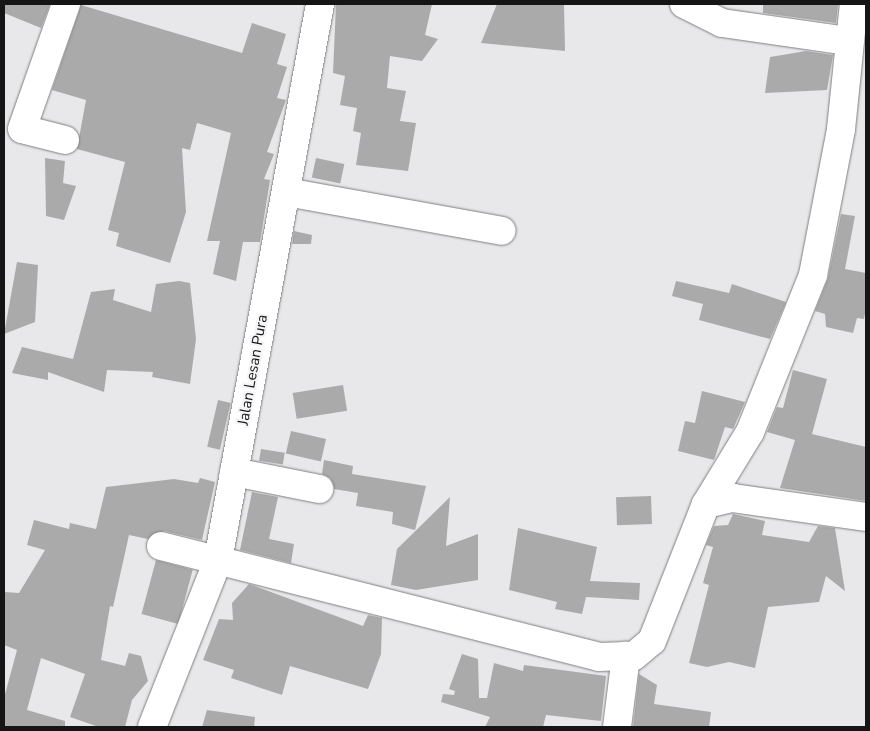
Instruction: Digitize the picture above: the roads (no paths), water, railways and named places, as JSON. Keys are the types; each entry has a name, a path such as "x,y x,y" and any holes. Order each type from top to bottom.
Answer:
{"street":[{"path":"65,140 13,127 66,4"},
{"name":"Jalan Lesan Pura","path":"152,727 218,560 320,4"},
{"path":"684,4 722,23 849,41"},
{"path":"161,546 599,657 626,656 644,651 652,641 706,504 750,432 813,275 841,129 854,4"},
{"path":"286,192 502,231"},
{"path":"234,472 319,489"},
{"path":"706,504 733,498 866,517"},
{"path":"617,727 626,656"}]}
